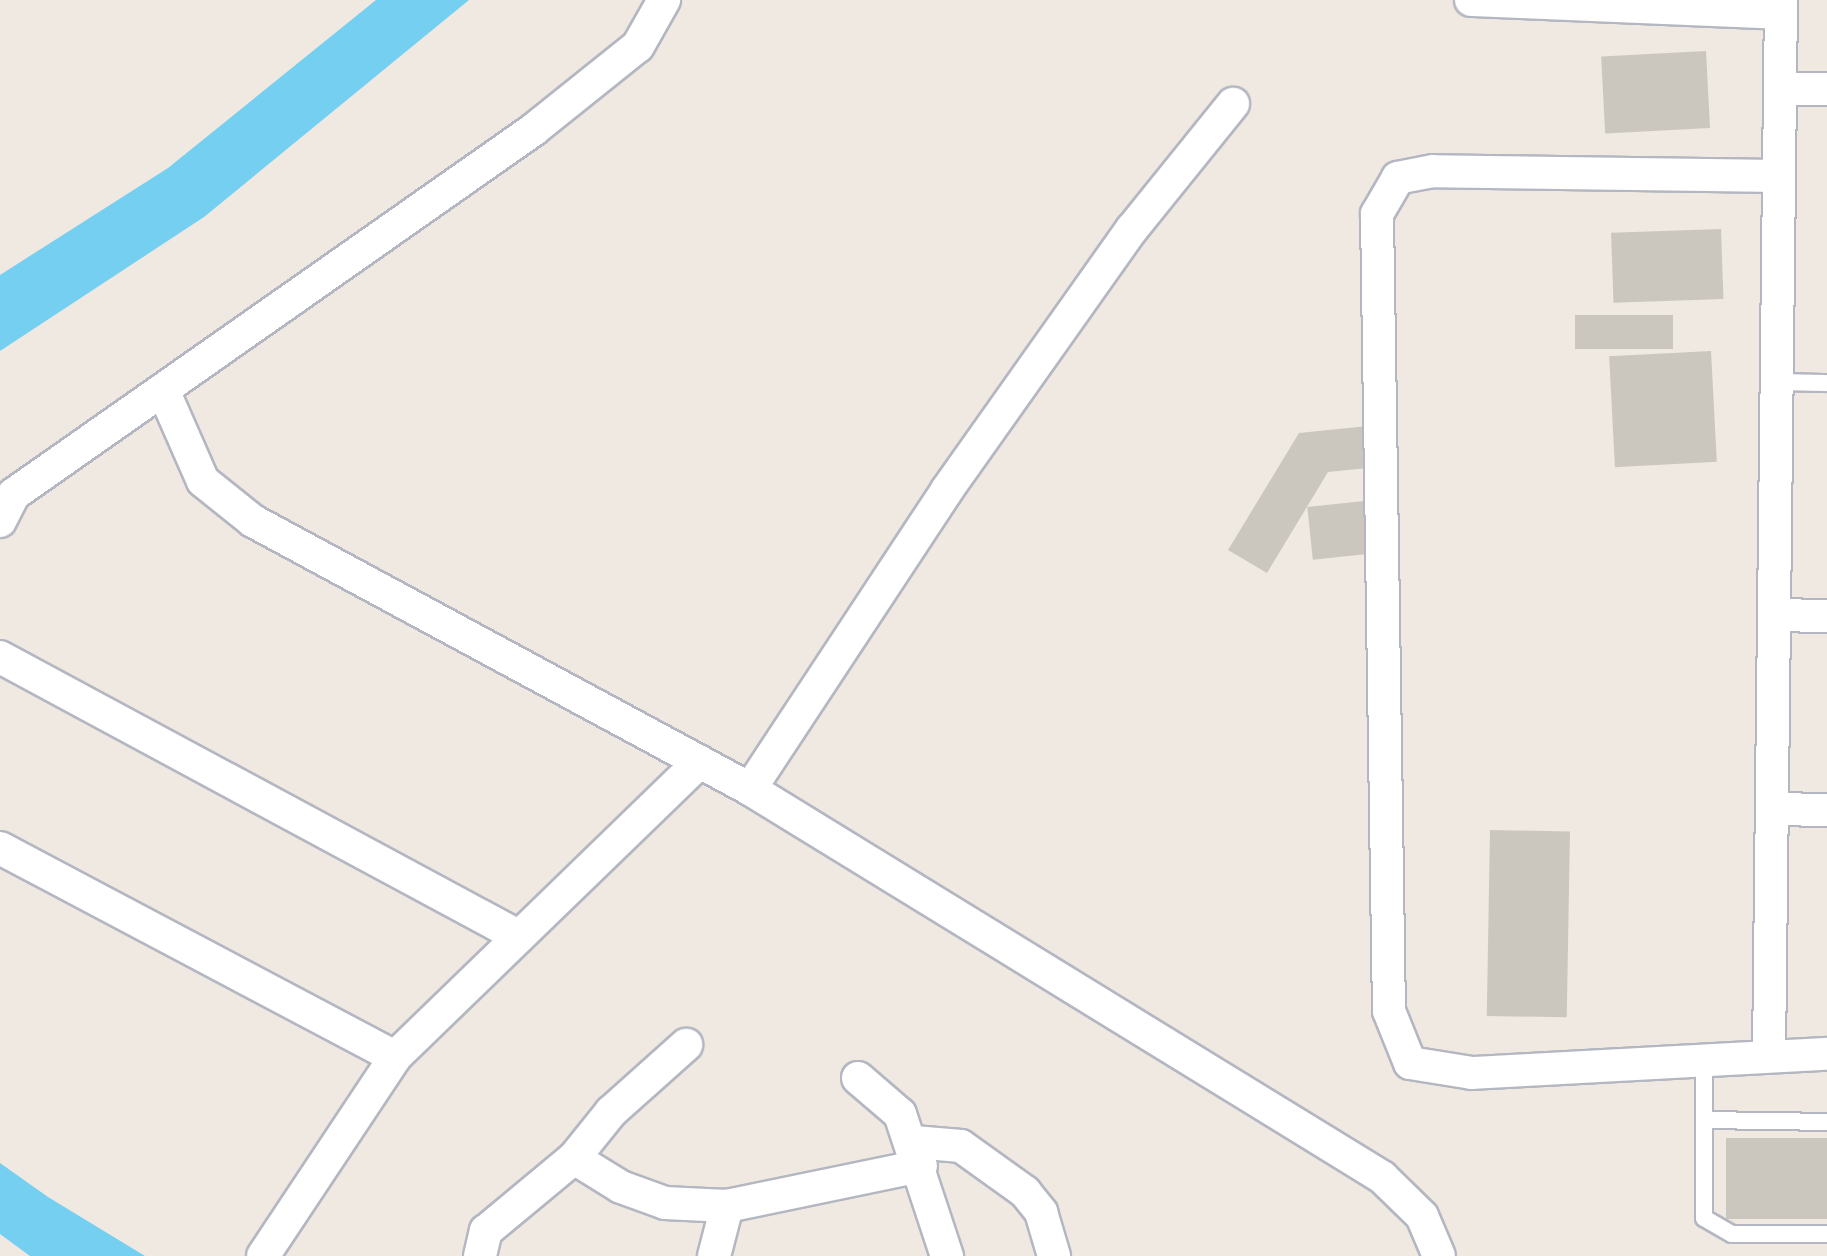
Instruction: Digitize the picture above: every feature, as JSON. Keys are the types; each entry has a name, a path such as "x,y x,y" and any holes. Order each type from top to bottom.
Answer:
{"street":[{"path":"0,521 14,494 533,130 638,46 664,0"},
{"path":"1471,0 1781,6 1769,1056"},
{"path":"1780,89 1827,89"},
{"path":"750,789 947,490 1132,229 1233,104"},
{"path":"1779,176 1433,171 1398,178 1377,214 1390,1011 1410,1063 1472,1073 1827,1054"},
{"path":"163,390 203,481 253,521 750,789 1382,1177 1422,1216 1439,1256"},
{"path":"1774,615 1827,616"},
{"path":"0,657 518,936"},
{"path":"263,1256 395,1057 699,762"},
{"path":"1772,809 1827,810"},
{"path":"0,848 395,1057"},
{"path":"480,1256 486,1231 574,1158 611,1112 686,1045"},
{"path":"858,1078 900,1114 918,1154 947,1256"},
{"path":"574,1158 621,1187 665,1203 727,1206 918,1154 961,1146 1025,1192 1041,1212 1054,1256"},
{"path":"714,1256 727,1206"}],"lane":[{"path":"1776,382 1827,383"},
{"path":"1704,1059 1703,1218 1732,1234 1827,1234"},
{"path":"1704,1120 1827,1122"}],"water":[{"path":"376,0 469,0 204,217 0,351 0,275 168,168"},
{"path":"0,1163 48,1197 145,1256 30,1256 0,1234"}],"building":[{"path":"1706,51 1710,128 1605,133 1601,56"},
{"path":"1721,229 1723,299 1614,303 1611,233"},
{"path":"1575,315 1673,315 1673,349 1575,349"},
{"path":"1711,351 1717,462 1615,467 1609,356"},
{"path":"1368,426 1368,468 1328,472 1267,573 1228,550 1299,433"},
{"path":"1364,501 1370,554 1313,560 1307,507"},
{"path":"1490,830 1570,831 1567,1017 1487,1016"},
{"path":"1726,1138 1827,1138 1827,1219 1726,1219"}]}
